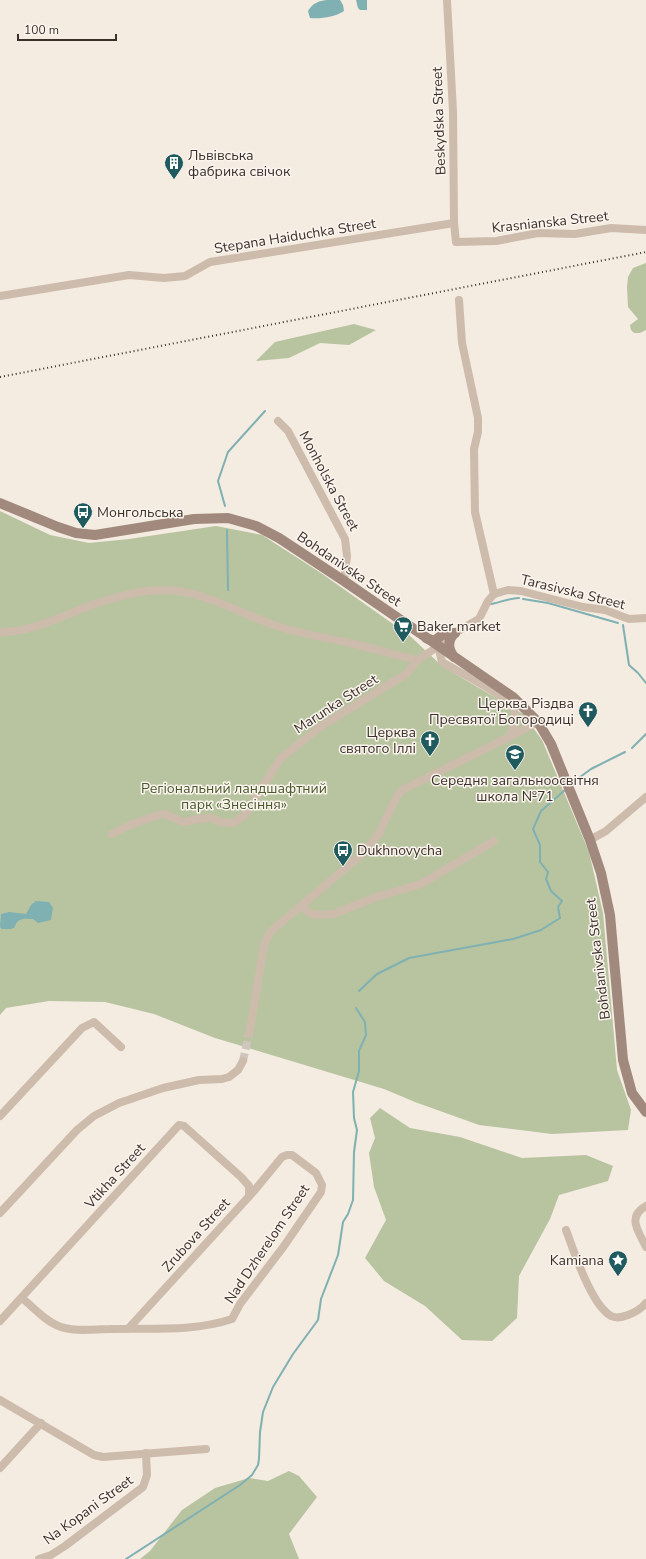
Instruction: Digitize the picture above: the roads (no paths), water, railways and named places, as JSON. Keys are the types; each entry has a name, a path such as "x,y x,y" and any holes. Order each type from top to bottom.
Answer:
{"main road":[{"name":"Bohdanivska Street","path":"0,503 58,528 76,533 95,535 194,519 228,518 256,526 279,538 344,581 513,697 538,722 551,744 590,840 601,873 610,915 624,1067 632,1093 646,1112"},
{"path":"426,638 434,640 442,635 455,632"},
{"path":"454,657 450,652 449,646 451,636 455,632"}],"street":[{"name":"Beskydska Street","path":"447,0 453,111 454,223 456,242"},
{"name":"Stepana Haiduchka Street","path":"0,296 129,275 164,278 186,276 210,262 454,223"},
{"name":"Krasnianska Street","path":"456,242 496,241 538,233 575,234 611,228 646,230"},
{"path":"459,300 462,343 478,418 478,432 474,448 475,512 494,594"},
{"name":"Monholska Street","path":"278,421 288,431 345,539 347,556 344,581"},
{"name":"Tarasivska Street","path":"494,594 508,590 521,591 583,607 605,610 629,619 646,618"},
{"path":"0,632 36,627 106,600 140,592 179,591 222,603 283,628 311,636 353,644 418,660"},
{"name":"Marunka Street","path":"112,834 130,825 161,814 165,814 183,822 199,818 212,818 220,822 233,823 245,815 280,759 320,727 406,674 418,660 455,632 479,619 488,601 494,594"},
{"path":"438,646 442,662 499,695 511,705 514,710 514,726 509,737"},
{"path":"249,1034 264,945 266,937 270,932 361,855 378,836 396,798 402,790 538,722"},
{"path":"590,840 606,831 646,797"},
{"path":"301,906 309,913 316,915 334,914 376,897 421,884 494,841"},
{"path":"0,1116 82,1028 94,1022 121,1047"},
{"path":"0,1213 77,1130 94,1116 119,1103 163,1088 199,1080 222,1079 229,1077 238,1070 243,1061"},
{"name":"Vtikha Street","path":"0,1321 179,1125 184,1126 248,1183 250,1189 249,1195"},
{"name":"Nad Dzherelom Street","path":"22,1298 51,1323 63,1328 168,1329 208,1326 232,1319 240,1304 284,1246 321,1192 322,1185 316,1173 292,1155 282,1157"},
{"name":"Zrubova Street","path":"128,1329 282,1157"},
{"path":"646,1206 640,1209 636,1214 635,1219 646,1246"},
{"path":"566,1230 586,1283 600,1306 611,1316 619,1318 642,1309 646,1303"},
{"path":"0,1400 94,1455 103,1457 206,1449"},
{"path":"0,1468 41,1423"},
{"name":"Na Kopani Street","path":"39,1559 51,1555 65,1546 143,1487 147,1475 146,1453"}],"water":[{"path":"340,0 344,11 328,17 310,18 308,11 312,6 318,2"},
{"path":"356,0 367,0 367,10 360,10"},
{"path":"36,901 49,902 53,908 51,920 38,923 33,919 23,919 17,922 15,927 12,929 2,929 0,927 1,914 9,912 26,914 31,905"}],"waterway":[{"path":"225,506 218,481 228,452 265,411"},
{"path":"227,530 228,590"},
{"path":"491,604 519,598"},
{"path":"523,599 548,603 618,623"},
{"path":"623,625 629,665 646,683"},
{"path":"632,748 646,734"},
{"path":"576,780 591,769 625,752"},
{"path":"359,991 377,974 409,958 513,939 541,930 560,918 558,907 562,901 551,891 546,879 548,872 540,862 540,845 533,829 541,811 565,790"},
{"path":"126,1559 240,1485 252,1475 258,1465 263,1412 273,1387 293,1354 318,1320 321,1299 338,1255 343,1222 348,1214 353,1200 354,1152 357,1130 354,1118 353,1092 359,1071 359,1051 366,1035 365,1022 356,1008"}],"tunnel":[{"path":"243,1061 249,1034"}],"railway":[{"path":"0,377 646,252"}],"place":[{"name":"Львівська фабрика свічок","path":"174,180"},
{"name":"Монгольська","path":"83,529"},
{"name":"Baker market","path":"403,643"},
{"name":"Церква Різдва Пресвятої Богородиці","path":"588,728"},
{"name":"Церква святого Іллі","path":"430,757"},
{"name":"Середня загальноосвітня школа №71","path":"515,771"},
{"name":"Dukhnovycha","path":"343,867"},
{"name":"Kamiana","path":"618,1277"}],"park label":[{"name":"Регіональний ландшафтний парк «Знесіння»","path":"234,796"}]}
